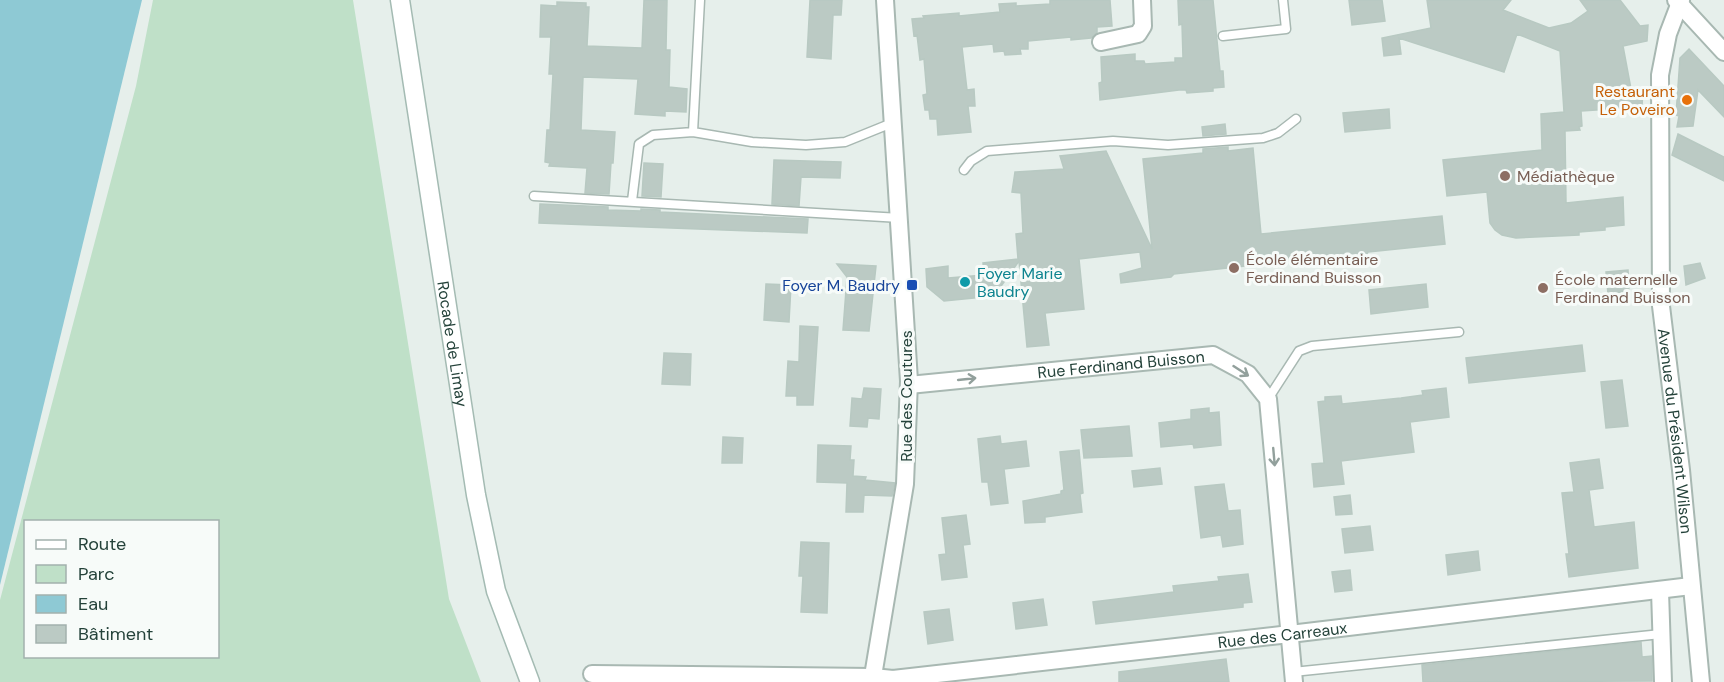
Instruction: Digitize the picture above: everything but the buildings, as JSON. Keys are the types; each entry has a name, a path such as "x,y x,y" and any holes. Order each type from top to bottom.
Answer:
{"main road":[{"name":"Rocade de Limay","path":"400,0 476,495 496,591 530,682"}],"street":[{"name":"Rue des Coutures","path":"872,680 905,484 909,385 885,0"},
{"path":"1101,42 1138,34 1143,26 1142,0"},
{"path":"1679,1 1724,52"},
{"name":"Avenue du Président Wilson","path":"1679,1 1668,34 1660,75 1661,306 1681,470 1701,682"},
{"name":"Rue Ferdinand Buisson","path":"909,385 1213,355 1248,374 1268,399"},
{"path":"1268,399 1294,677"},
{"name":"Rue des Carreaux","path":"592,674 893,679 1691,586"},
{"path":"1660,591 1663,682"}],"lane":[{"path":"693,132 700,0"},
{"path":"1223,36 1286,29 1283,0"},
{"path":"964,170 971,161 987,151 1113,141 1168,145 1263,138 1278,133 1296,119"},
{"path":"632,201 639,144 653,135 693,132 752,142 806,146 845,142 892,123"},
{"path":"534,196 900,218"},
{"path":"1268,399 1299,351 1312,346 1459,332"},
{"path":"1294,677 1661,634"}],"green space":[{"path":"153,0 353,0 449,599 481,682 0,682 0,600 136,86"}],"water":[{"path":"0,0 142,0 0,585"}],"place":[{"name":"Restaurant Le Poveiro","path":"1687,100"},
{"name":"Médiathèque","path":"1505,176"},
{"name":"École élémentaire Ferdinand Buisson","path":"1234,268"},
{"name":"Foyer Marie Baudry","path":"965,282"},
{"name":"Foyer M. Baudry","path":"912,285"},
{"name":"École maternelle Ferdinand Buisson","path":"1543,288"}]}
